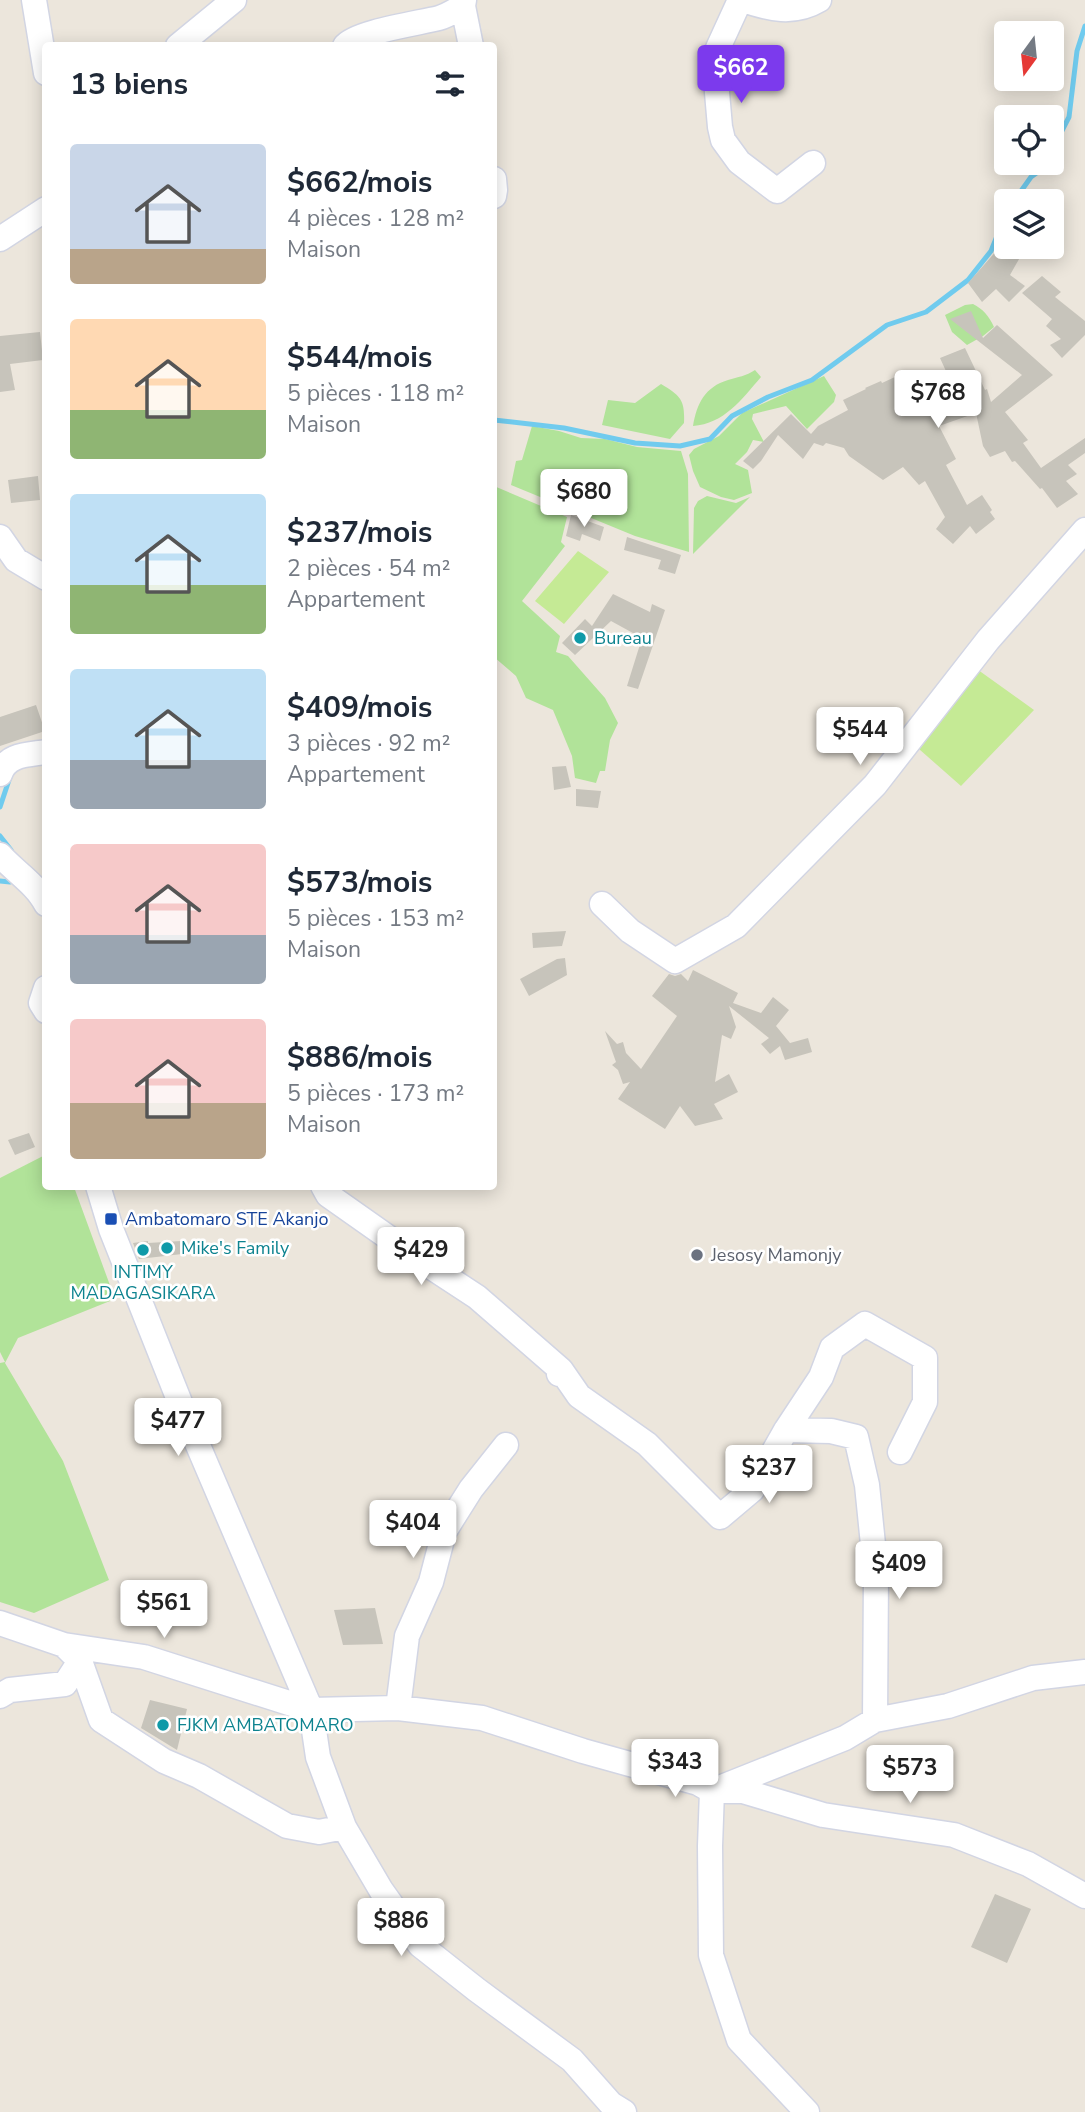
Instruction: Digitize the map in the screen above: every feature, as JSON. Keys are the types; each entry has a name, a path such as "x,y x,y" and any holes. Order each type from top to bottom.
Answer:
{"street":[{"path":"34,0 42,49"},
{"path":"183,42 234,0"},
{"path":"813,163 777,191 739,162 723,140 720,127 716,60 718,48 741,0 768,8 789,10 811,5 819,0"},
{"path":"347,42 442,18 464,3 470,42"},
{"path":"0,239 42,212"},
{"path":"602,904 631,931 675,961 736,926 875,785 988,640 1085,530"},
{"path":"0,537 16,561 42,576"},
{"path":"0,774 3,766 15,757 42,753"},
{"path":"13,868 42,899"},
{"path":"99,1190 111,1229 185,1415 311,1710 318,1757 344,1827 381,1890 420,1945 572,2060 611,2104 624,2112"},
{"path":"325,1190 328,1195 477,1297 560,1372 579,1396 647,1444 720,1517 752,1490 786,1430 821,1377 832,1348 865,1324 925,1358 925,1402 900,1452"},
{"path":"786,1430 831,1431 856,1437 867,1485 876,1574 875,1720"},
{"path":"398,1708 407,1636 431,1582 444,1532 471,1489 506,1445"},
{"path":"0,1623 72,1653 144,1657 311,1710 398,1708 482,1718 583,1751 698,1783 712,1791 743,1791 823,1815 954,1835 1028,1864 1085,1896"},
{"path":"0,1696 10,1690 65,1684 72,1653"},
{"path":"72,1653 101,1720 164,1761 199,1776 287,1826 319,1832 344,1827"},
{"path":"712,1791 845,1738 875,1720 948,1706 1033,1678 1085,1672"},
{"path":"712,1791 711,1955 739,2040 807,2112"}],"green space":[{"path":"973,304 985,313 994,327 967,345 952,332 945,315"},
{"path":"755,370 761,377 732,409 714,421 693,426 703,397 713,387"},
{"path":"824,376 836,395 834,402 807,429 786,406 753,414 752,419 764,442 753,440 747,452 735,464 748,470 752,493 734,500 700,487 689,455 694,449 719,436 742,413"},
{"path":"661,384 680,399 684,409 684,423 670,439 602,425 608,400 635,403"},
{"path":"532,426 581,438 605,439 637,447 681,451 688,474 689,552 635,536 511,485 516,461 522,460"},
{"path":"497,487 567,517 561,542 565,546 522,601 560,636 556,652 568,656 605,698 618,723 610,740 605,771 600,771 596,783 575,778 572,756 553,710 526,698 516,676 497,660"},
{"path":"707,496 736,503 750,497 693,554 694,508 698,501"},
{"path":"578,551 609,572 564,624 535,601"},
{"path":"974,667 1034,710 961,786 911,742"},
{"path":"42,1157 42,1190 75,1190 115,1299 18,1338 5,1363 63,1461 109,1580 34,1613 0,1602 0,1363 5,1362 0,1352 0,1178"}],"building":[{"path":"994,254 994,259 1019,259 1010,275 1025,286 1009,302 996,289 982,302 968,283"},
{"path":"1042,276 1061,292 1055,297 1085,321 1085,335 1062,358 1050,345 1061,339 1046,326 1052,319 1022,293"},
{"path":"971,311 983,338 997,325 1053,375 1005,412 1028,440 1023,443 1041,468 1085,438 1085,453 1068,465 1077,474 1066,481 1078,494 1057,508 1042,488 1040,489 1015,461 1012,462 1005,451 990,457 983,446 976,413 939,426 956,459 946,465 967,505 982,495 995,519 976,534 970,526 953,544 936,529 945,517 925,481 919,485 903,467 883,480 849,456 844,448 814,443 803,459 778,435 753,469 743,461 791,414 811,434 818,426 848,410 843,400 881,381 882,383 908,371 912,378 918,376 924,390 950,380 940,358 965,348 991,402 1022,375 950,319"},
{"path":"40,332 42,360 10,364 15,390 0,392 0,336"},
{"path":"38,476 40,500 11,503 8,480"},
{"path":"571,515 604,527 600,541 582,534 580,541 566,536"},
{"path":"627,537 681,555 675,574 658,569 661,560 624,550"},
{"path":"613,594 650,612 652,604 665,610 638,689 627,686 642,638 611,621 575,655 562,643 585,619 592,626"},
{"path":"36,705 42,732 0,746 0,717"},
{"path":"566,766 571,787 554,790 552,767"},
{"path":"576,789 601,791 598,808 576,806"},
{"path":"566,931 562,946 533,948 532,933"},
{"path":"565,958 567,975 529,996 520,979 557,959"},
{"path":"693,970 738,993 733,1003 761,1013 773,997 789,1010 776,1026 790,1043 808,1038 812,1052 785,1060 780,1046 770,1054 761,1044 769,1038 729,1006 736,1027 731,1039 722,1035 715,1082 729,1074 738,1092 714,1104 723,1119 695,1126 680,1106 665,1129 618,1099 630,1082 623,1084 618,1070 612,1065 616,1062 605,1031 617,1044 623,1042 626,1053 641,1069 677,1016 652,996 669,974 681,974 688,981"},
{"path":"29,1133 35,1147 15,1155 8,1140"},
{"path":"181,1241 182,1254 139,1259 133,1243"},
{"path":"375,1608 383,1644 343,1645 334,1610"},
{"name":"FJKM AMBATOMARO","path":"150,1700 187,1709 177,1750 141,1728"},
{"path":"995,1894 1031,1909 1007,1963 971,1947"}],"waterway":[{"path":"1064,127 1069,117 1077,51 1085,26"},
{"path":"1022,189 1034,175"},
{"path":"497,420 564,428 635,443 680,446 710,439 732,416 768,397 812,380 887,325 926,312 968,280 994,244"},
{"path":"0,807 10,777"},
{"path":"0,836 11,850"},
{"path":"0,881 10,882 13,878"}],"place":[{"name":"Bureau","path":"580,638"},
{"name":"Ambatomaro STE Akanjo","path":"111,1219"},
{"name":"Mike's Family","path":"167,1248"},
{"name":"INTIMY MADAGASIKARA","path":"143,1250"},
{"name":"Jesosy Mamonjy","path":"697,1255"},
{"name":"FJKM AMBATOMARO","path":"163,1725"}]}
